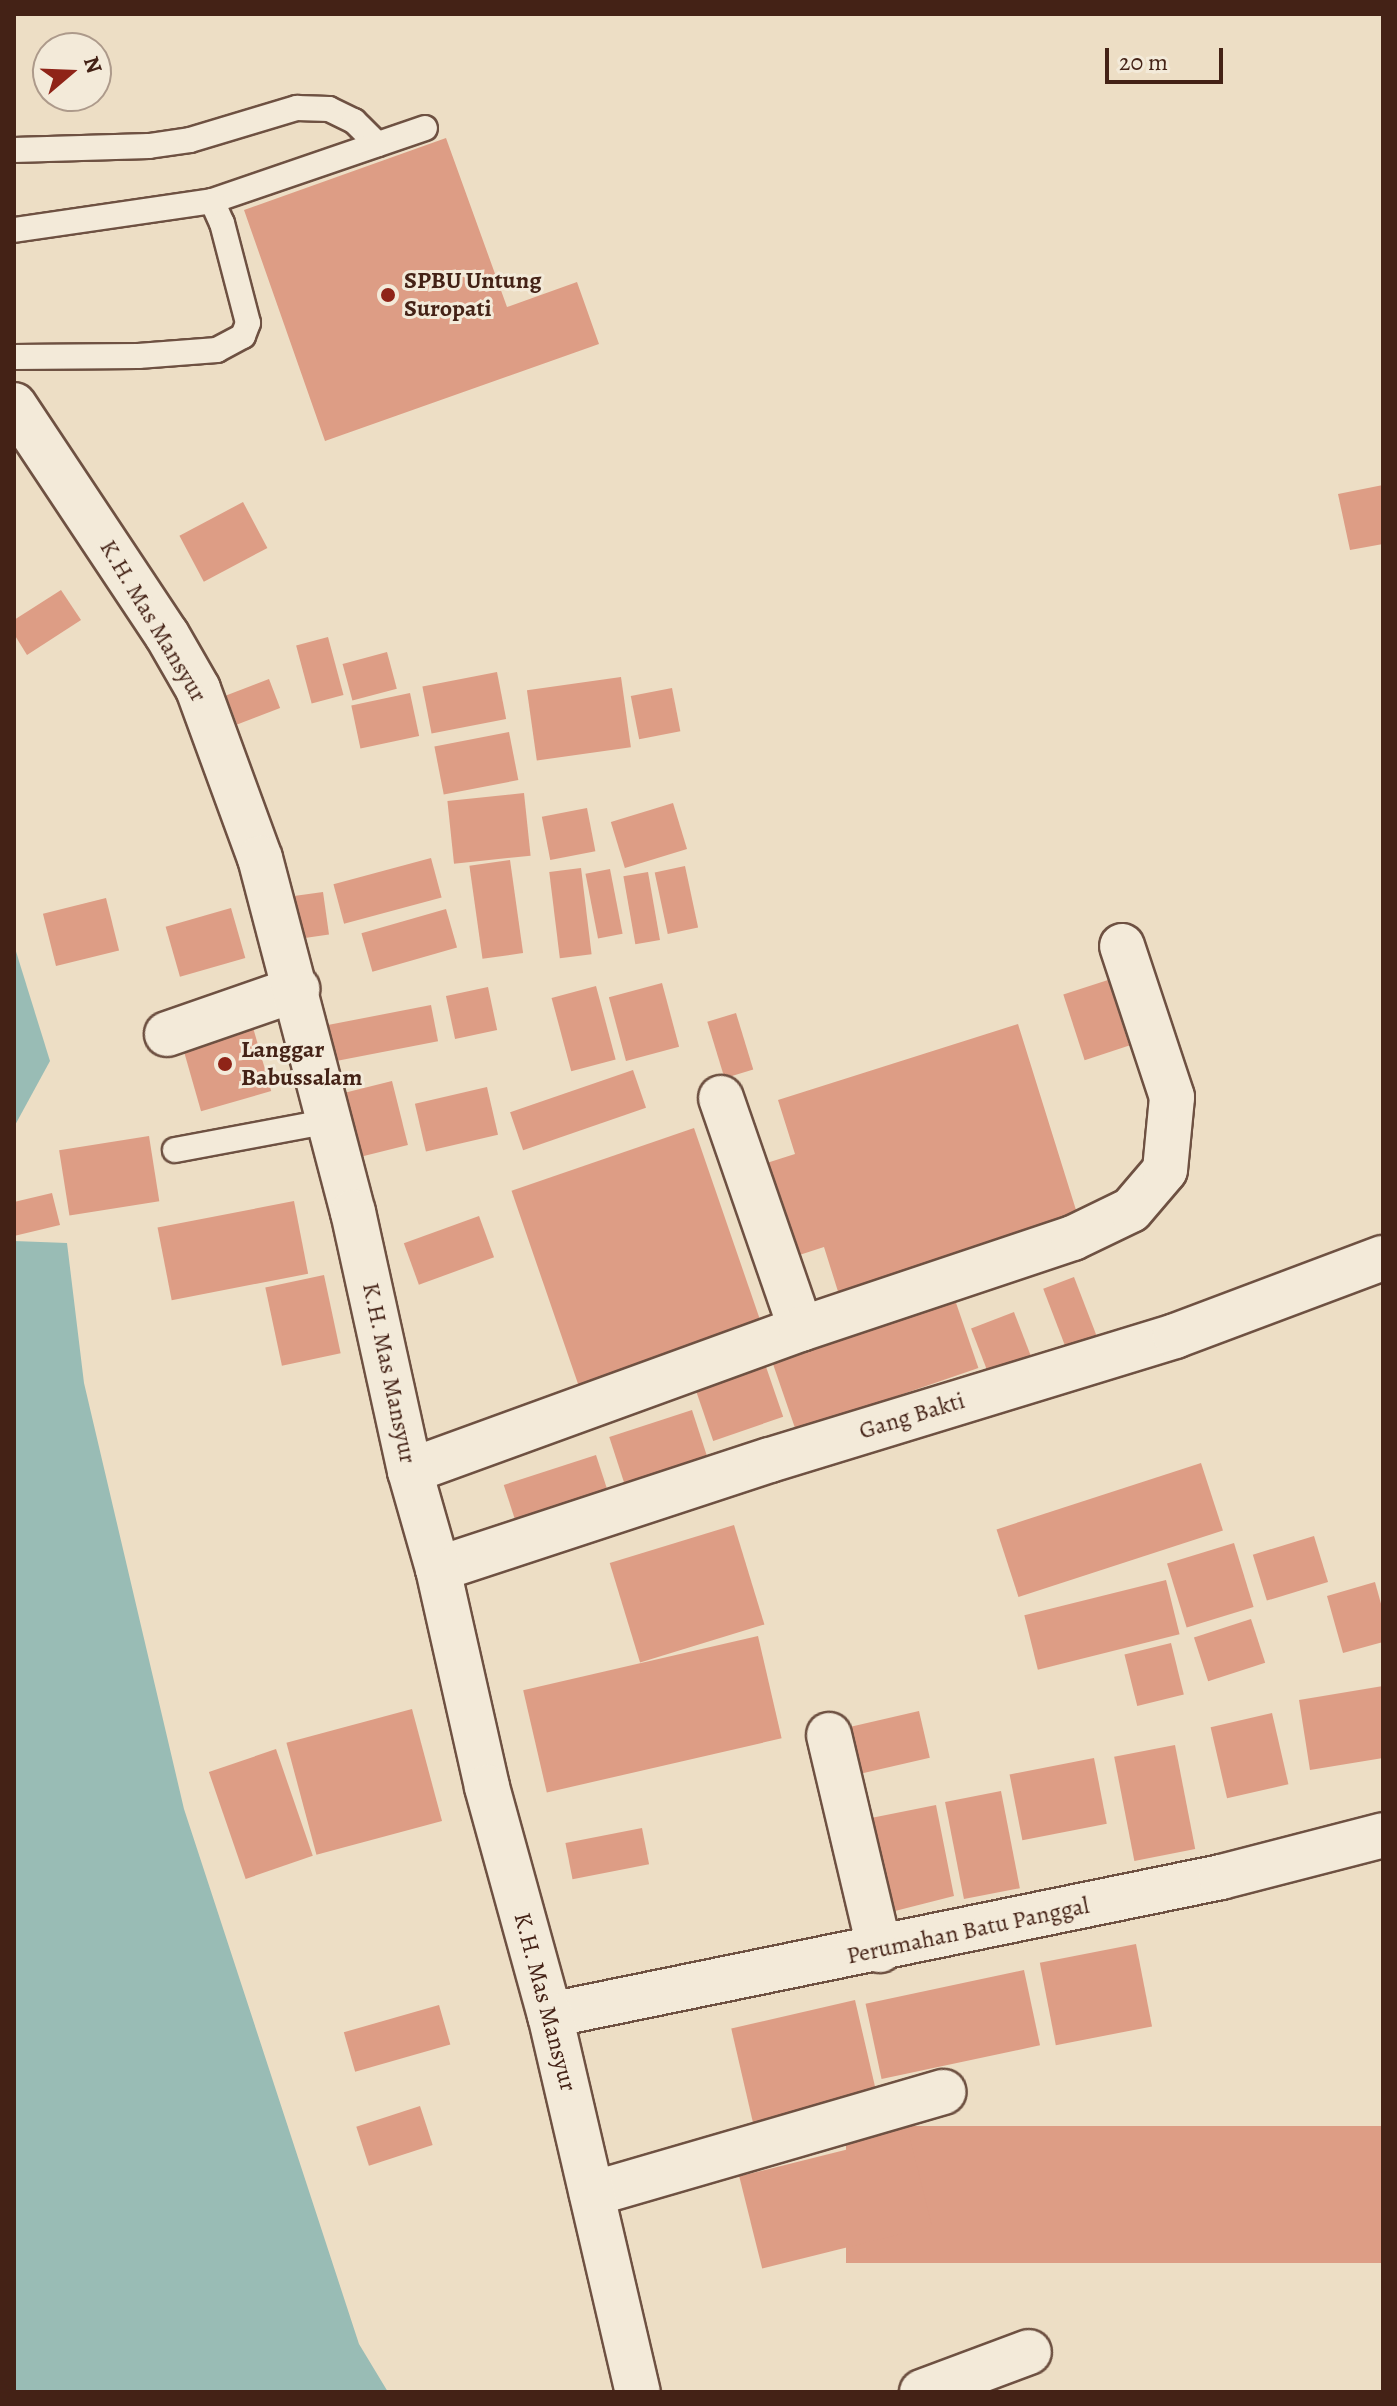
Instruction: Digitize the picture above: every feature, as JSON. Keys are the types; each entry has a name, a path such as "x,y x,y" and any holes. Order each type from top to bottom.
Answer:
{"street":[{"name":"K.H. Mas Mansyur","path":"14,405 167,635 198,689 260,858 330,1121 410,1471 438,1569 487,1787 550,2015 638,2392"},
{"path":"410,1471 801,1329 1073,1238 1131,1210 1165,1170 1172,1097 1122,946"},
{"path":"167,1034 297,989"},
{"path":"721,1098 801,1329"},
{"name":"Gang Bakti","path":"438,1569 770,1460 1175,1336 1383,1258"},
{"path":"829,1735 880,1950"},
{"name":"Perumahan Batu Panggal","path":"550,2015 880,1950 1221,1877 1383,1835"},
{"path":"592,2194 943,2092"},
{"path":"922,2392 1029,2352"}],"lane":[{"path":"14,150 149,146 190,140 297,108 329,109 354,121 377,144"},
{"path":"14,230 212,201 425,128"},
{"path":"14,357 138,356 217,350 243,336 248,323 222,223 212,201"},
{"path":"175,1150 330,1121"}],"water":[{"path":"14,945 50,1061 14,1127"},
{"path":"14,1241 67,1243 84,1383 184,1809 359,2344 388,2392 14,2392"}],"building":[{"name":"SPBU Untung Suropati","path":"446,138 507,307 577,282 599,344 325,441 244,210"},
{"path":"1383,485 1383,544 1350,550 1338,494"},
{"path":"243,502 267,548 204,582 179,536"},
{"path":"61,590 81,620 27,655 14,634 14,620"},
{"path":"328,637 344,695 312,703 296,646"},
{"path":"387,652 397,689 352,701 343,664"},
{"path":"497,672 506,719 432,734 422,687"},
{"path":"621,677 631,747 537,761 527,690"},
{"path":"269,679 280,708 237,724 226,695"},
{"path":"672,688 680,731 639,739 631,696"},
{"path":"410,693 419,736 360,749 351,705"},
{"path":"509,732 518,780 444,795 434,747"},
{"path":"524,793 531,856 454,864 447,801"},
{"path":"673,803 687,849 625,868 611,822"},
{"path":"587,808 595,851 550,860 542,817"},
{"path":"431,858 442,898 344,924 333,884"},
{"path":"510,860 523,953 482,959 469,866"},
{"path":"685,866 698,928 668,934 655,872"},
{"path":"581,868 592,954 560,958 549,872"},
{"path":"610,869 623,934 598,939 585,874"},
{"path":"648,872 660,940 635,944 623,876"},
{"path":"323,892 329,935 296,939 290,897"},
{"path":"106,898 119,950 56,966 43,914"},
{"path":"231,908 245,958 180,977 166,927"},
{"path":"446,909 457,947 372,972 361,933"},
{"path":"1108,980 1129,1046 1085,1060 1063,995"},
{"path":"662,983 679,1047 626,1061 609,997"},
{"path":"596,986 616,1059 571,1071 552,998"},
{"path":"488,987 497,1030 455,1039 446,996"},
{"path":"431,1005 438,1041 331,1062 324,1026"},
{"path":"736,1013 753,1069 725,1078 707,1022"},
{"name":"Langgar Babussalam","path":"250,1017 271,1091 201,1111 180,1037"},
{"path":"1018,1024 1081,1226 841,1301 824,1247 787,1259 757,1166 795,1154 778,1100"},
{"path":"633,1070 646,1108 523,1150 510,1112"},
{"path":"392,1081 408,1145 349,1160 333,1096"},
{"path":"487,1087 498,1135 426,1151 415,1104"},
{"path":"694,1128 764,1332 582,1395 512,1191"},
{"path":"149,1136 159,1201 69,1215 59,1150"},
{"path":"52,1193 60,1225 14,1236 14,1202"},
{"path":"294,1201 308,1274 172,1300 158,1228"},
{"path":"479,1216 494,1257 419,1285 404,1243"},
{"path":"324,1275 341,1353 282,1366 265,1287"},
{"path":"1074,1277 1101,1346 1070,1358 1043,1289"},
{"path":"954,1297 978,1368 796,1431 772,1360"},
{"path":"1014,1312 1037,1372 994,1388 971,1328"},
{"path":"764,1361 783,1417 713,1441 694,1385"},
{"path":"692,1410 711,1467 628,1494 609,1437"},
{"path":"596,1455 613,1506 520,1536 504,1485"},
{"path":"1201,1463 1223,1531 1018,1597 997,1529"},
{"path":"734,1525 764,1624 640,1662 610,1563"},
{"path":"1314,1536 1328,1582 1267,1601 1253,1555"},
{"path":"1234,1543 1254,1607 1187,1628 1167,1563"},
{"path":"1166,1580 1180,1634 1038,1670 1024,1615"},
{"path":"1375,1582 1383,1611 1383,1642 1343,1653 1327,1596"},
{"path":"1251,1619 1265,1663 1208,1681 1194,1638"},
{"path":"758,1636 782,1738 547,1793 523,1690"},
{"path":"1171,1643 1184,1694 1137,1706 1124,1655"},
{"path":"1383,1686 1383,1758 1310,1770 1299,1700"},
{"path":"412,1709 442,1821 316,1855 286,1743"},
{"path":"919,1711 930,1758 853,1776 842,1729"},
{"path":"1272,1713 1288,1784 1227,1798 1211,1727"},
{"path":"1175,1745 1195,1849 1134,1861 1114,1757"},
{"path":"276,1749 313,1856 246,1879 209,1772"},
{"path":"1094,1758 1107,1824 1022,1840 1010,1774"},
{"path":"1001,1791 1020,1888 964,1899 945,1802"},
{"path":"936,1805 954,1896 895,1911 890,1891 871,1895 856,1821"},
{"path":"642,1828 649,1864 572,1879 565,1843"},
{"path":"1136,1944 1152,2026 1056,2045 1040,1963"},
{"path":"1024,1970 1040,2045 882,2079 866,2004"},
{"path":"855,2000 880,2110 757,2139 731,2029"},
{"path":"439,2005 450,2044 355,2072 344,2032"},
{"path":"420,2106 433,2145 369,2166 356,2127"},
{"path":"846,2126 1383,2126 1383,2263 846,2263"},
{"path":"909,2134 932,2226 762,2269 739,2176"}],"place":[{"name":"SPBU Untung Suropati","path":"388,295"},
{"name":"Langgar Babussalam","path":"225,1064"}]}
